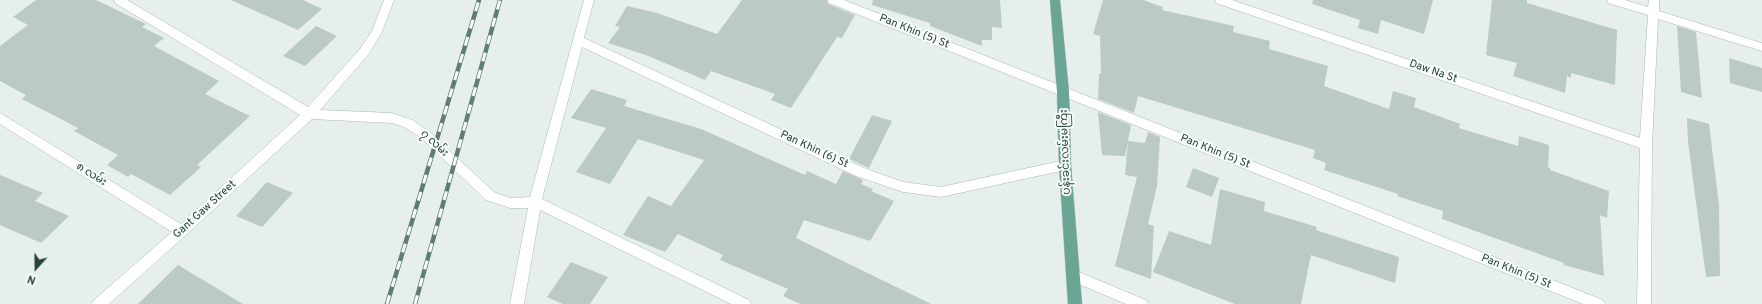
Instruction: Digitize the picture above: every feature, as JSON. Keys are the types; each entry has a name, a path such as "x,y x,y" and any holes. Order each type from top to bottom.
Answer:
{"main road":[{"name":"ပန်းခင်းလမ်းမကြီး","path":"1055,0 1064,92 1064,165 1074,276 1074,304"}],"street":[{"name":"၇ လမ်း","path":"119,0 309,114 392,118 408,123 424,134 490,196 510,203 535,202 744,304"},
{"name":"Gant Gaw Street","path":"99,304 182,231 309,114 364,52 377,32 389,0"},
{"path":"517,304 535,202 589,0"},
{"name":"Pan Khin (5) St","path":"833,0 1598,304"},
{"name":"Daw Na St","path":"1220,0 1646,145"},
{"path":"1612,0 1762,47"},
{"path":"1644,304 1646,145 1654,0"},
{"name":"Pan Khin (6) St","path":"578,40 860,172 903,187 941,192 1064,165"},
{"name":"၈ လမ်း","path":"0,118 182,231"},
{"path":"1074,276 1141,304"}],"building":[{"path":"36,0 96,0 146,24 142,27 164,38 154,46 219,81 205,94 250,116 197,165 201,167 170,195 131,174 128,177 107,165 118,155 74,131 78,128 22,99 26,95 0,81 0,46 28,25 13,17"},
{"path":"231,0 303,0 322,9 298,30"},
{"path":"742,0 827,0 828,4 855,15 842,38 837,37 791,108 771,100 775,94 711,71 705,80 646,55 608,43 620,27 615,26 627,6 657,13 717,34"},
{"path":"873,0 1000,0 1002,28 992,27 992,40 982,40 982,46 930,26 930,23 872,5"},
{"path":"1103,0 1143,0 1163,7 1162,10 1234,26 1233,32 1270,41 1269,49 1328,66 1324,86 1389,109 1393,91 1416,98 1414,107 1460,124 1459,128 1518,146 1519,136 1549,145 1548,167 1550,170 1609,191 1607,218 1600,215 1604,276 1564,265 1564,263 1442,219 1443,211 1397,196 1398,194 1324,170 1326,163 1313,158 1315,150 1138,96 1134,113 1098,99 1099,73 1101,74 1100,36 1093,34"},
{"path":"1313,0 1433,0 1424,34 1381,20 1378,34 1358,28 1360,20 1312,4"},
{"path":"1492,0 1527,0 1527,3 1617,30 1615,85 1571,73 1571,78 1567,76 1565,93 1513,76 1517,63 1486,55"},
{"path":"316,26 337,36 305,66 283,56"},
{"path":"1677,26 1696,32 1702,98 1681,92"},
{"path":"1729,58 1762,68 1762,92 1730,83"},
{"path":"591,89 627,100 624,106 701,129 805,175 807,171 836,184 843,171 863,180 861,184 873,189 871,191 894,201 870,241 804,220 796,238 931,304 800,304 783,296 788,289 720,260 723,255 678,234 665,252 623,235 648,196 671,206 704,160 638,139 610,184 576,172 606,128 571,118"},
{"path":"1098,112 1131,125 1125,156 1102,155"},
{"path":"872,115 892,121 869,168 849,159"},
{"path":"1687,118 1709,124 1719,205 1720,276 1706,277 1688,142"},
{"path":"1148,132 1160,137 1157,186 1148,224 1154,226 1151,279 1115,266 1137,177 1125,175 1128,141 1145,143"},
{"path":"1193,168 1219,178 1212,197 1186,187"},
{"path":"0,175 43,193 35,201 69,216 41,243 0,225"},
{"path":"267,182 293,193 262,227 236,216"},
{"path":"1220,189 1265,202 1264,211 1317,227 1316,230 1399,257 1395,283 1311,255 1301,304 1235,304 1153,272 1169,231 1211,245"},
{"path":"571,262 608,277 590,304 563,304 547,297"},
{"path":"178,265 243,304 138,304"}],"railway":[{"path":"387,304 479,0"},
{"path":"415,304 500,0"}]}
